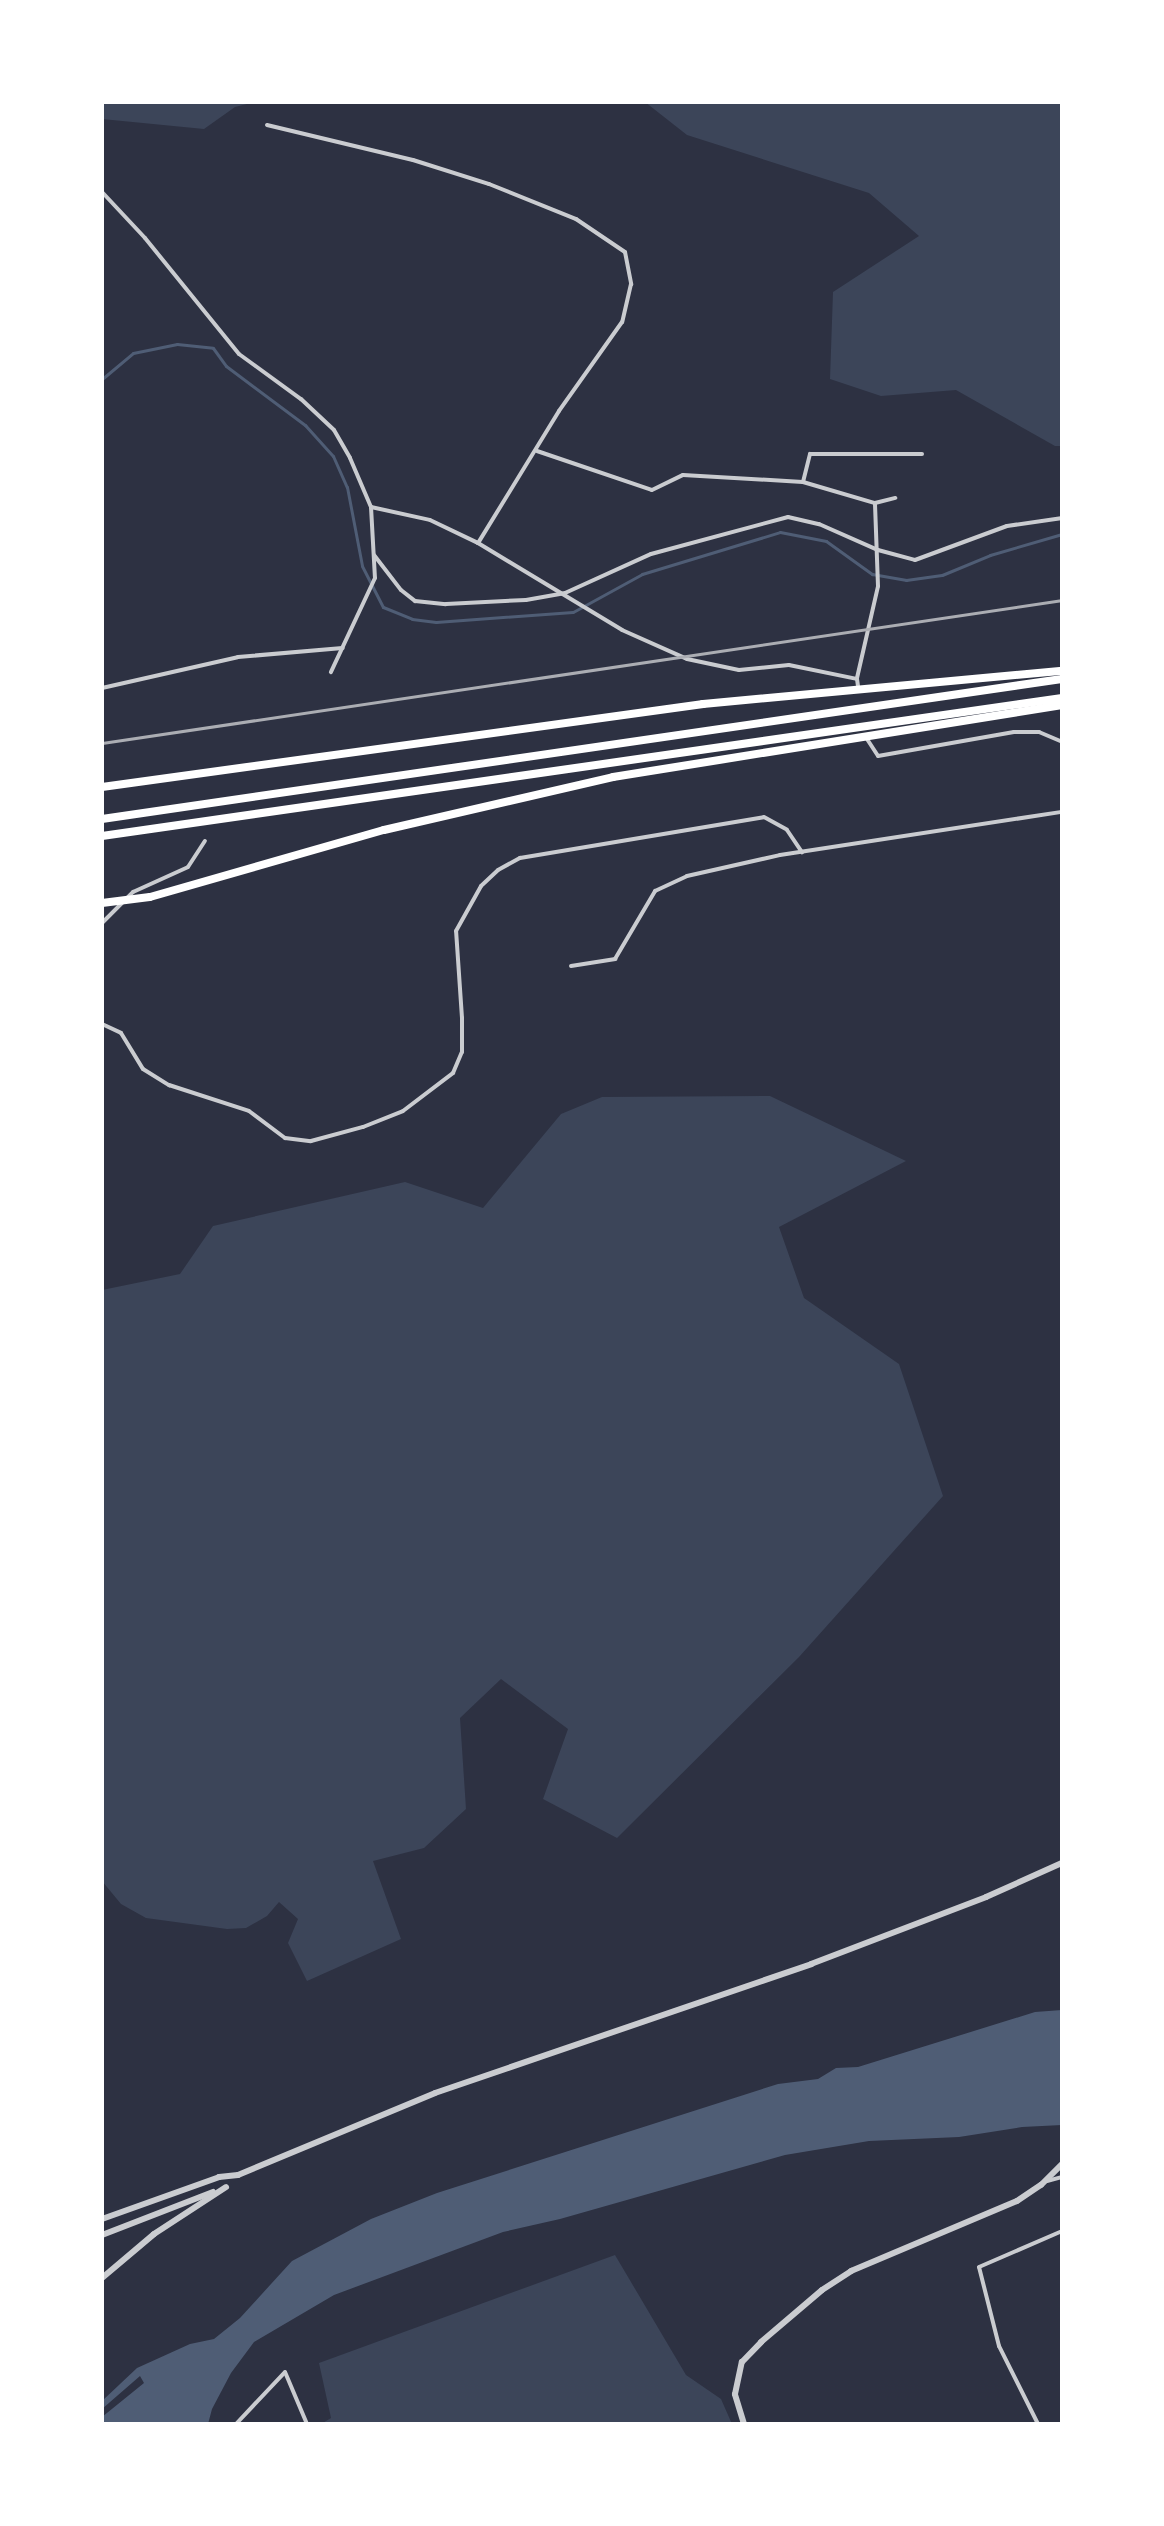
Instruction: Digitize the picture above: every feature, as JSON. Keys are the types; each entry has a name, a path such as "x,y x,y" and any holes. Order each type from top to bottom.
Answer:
{"highway":[{"path":"102,787 703,704 1062,671"},
{"path":"102,819 1062,679"},
{"path":"102,836 1062,698"},
{"path":"102,903 150,897 384,830 613,777 1062,705"}],"street":[{"path":"267,125 413,160 489,184 576,219 625,252 631,284 622,322 559,411 478,543"},
{"path":"102,192 145,238 239,354 301,399 334,430 371,507 375,578 331,672"},
{"path":"537,451 652,490 683,475 803,482 875,503 895,498"},
{"path":"803,482 810,454 922,454"},
{"path":"858,686 878,586 875,503"},
{"path":"371,507 430,520 478,543 581,602 622,630 687,659 739,670 789,665 857,679"},
{"path":"374,555 401,590 415,601 472,603 565,593 651,554 788,517 819,524 878,550 915,560 1007,526 1062,518"},
{"path":"102,688 238,657 343,648"},
{"path":"867,739 878,756 1014,732 1039,732 1062,742"},
{"path":"571,966 615,959 655,891 666,883 802,852 1062,812"},
{"path":"102,1024 121,1033 143,1069 169,1085 249,1111 285,1138 311,1141 363,1127 403,1111 453,1073 462,1052 456,931 481,886 498,870 520,858 764,817 787,830 802,852"},
{"path":"102,923 133,892 188,867 205,841"},
{"path":"102,2219 219,2177 238,2175 435,2093 640,2020 811,1964 986,1897 1062,1863"},
{"path":"744,2424 735,2394 742,2362 822,2290 851,2271 1017,2201 1045,2182 1062,2164"},
{"path":"102,2278 154,2234 226,2187 238,2175"},
{"path":"1045,2182 1062,2177"},
{"path":"102,2235 226,2187"},
{"path":"1038,2424 999,2346 979,2267 1062,2231"},
{"path":"236,2424 285,2372 307,2424"}],"shaded area":[{"path":"102,102 255,102 235,107 204,129 102,119"},
{"path":"645,102 1062,102 1062,446 1055,446 956,390 881,396 830,379 833,292 919,236 869,193 687,135"},
{"path":"770,1096 906,1161 779,1227 804,1298 899,1364 943,1496 799,1657 617,1838 543,1799 568,1729 501,1679 460,1718 466,1809 424,1848 373,1861 401,1939 307,1981 288,1943 298,1919 279,1902 267,1916 246,1928 227,1929 146,1918 121,1904 102,1881 102,1290 180,1274 213,1226 405,1182 483,1208 561,1114 602,1097"},
{"path":"1062,2010 1062,2125 1022,2127 959,2137 869,2141 785,2155 560,2219 503,2232 334,2295 254,2342 231,2373 212,2409 208,2424 102,2424 102,2417 144,2383 140,2376 102,2409 102,2401 137,2368 190,2344 214,2339 240,2318 292,2261 371,2219 437,2193 778,2084 818,2079 836,2068 858,2067 1035,2012"},
{"path":"615,2255 686,2375 721,2399 732,2424 321,2424 331,2418 319,2363"}],"waterway":[{"path":"102,379 133,353 177,344 213,348 226,366 305,425 333,456 347,487 362,566 383,607 412,619 436,622 573,612 642,574 780,532 826,541 872,574 906,580 942,575 990,555 1062,534"}],"railway":[{"path":"102,743 1062,600"}]}
